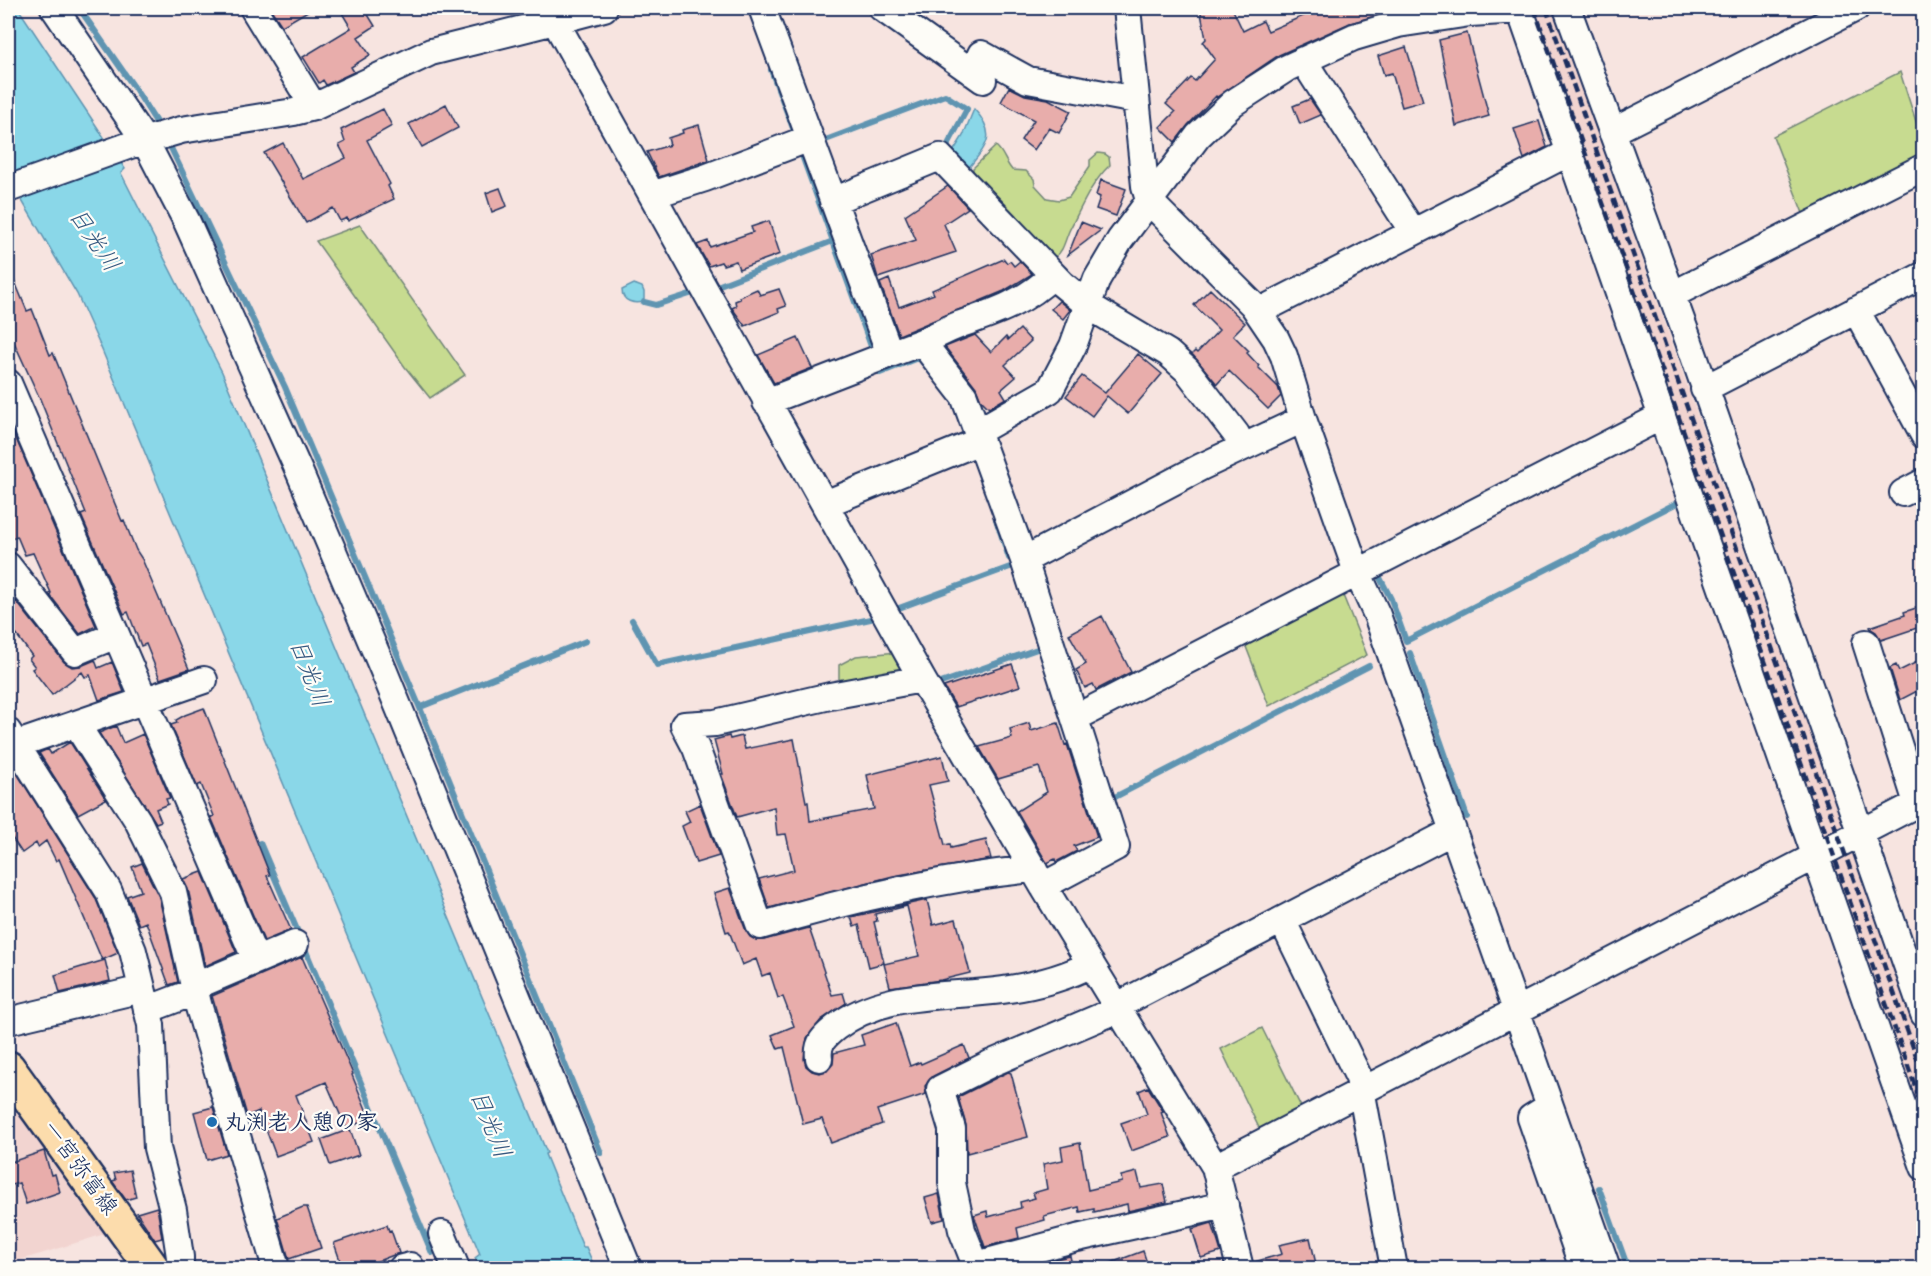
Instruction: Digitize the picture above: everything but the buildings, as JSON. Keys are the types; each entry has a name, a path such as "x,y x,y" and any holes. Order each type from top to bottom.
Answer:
{"main road":[{"name":"一宮弥富線","path":"8,1068 152,1269"}],"street":[{"path":"54,8 140,142 187,222 299,471 383,669 628,1269"},
{"path":"253,8 315,106"},
{"path":"8,189 140,142 181,130 294,112 315,106 431,52 552,14 604,8"},
{"path":"762,8 890,354"},
{"path":"882,8 978,77 981,54 1028,80 1136,100"},
{"path":"1127,8 1145,186 1149,201 1258,312 1284,356 1357,572 1377,615 1608,1269"},
{"path":"1567,8 1672,295 1923,1014"},
{"path":"1612,132 1856,8"},
{"path":"825,504 979,437 1050,390 1073,346 1097,279 1120,240 1197,136 1233,103 1303,60 1354,37 1398,24 1470,10 1520,10 1923,1167"},
{"path":"552,14 922,679 1038,878 1215,1167 1240,1269"},
{"path":"1303,60 1413,232"},
{"path":"652,195 705,178 810,138"},
{"path":"1258,312 1570,152"},
{"path":"833,201 940,158 1053,275 1089,306 1168,353 1187,370 1236,434 1243,447"},
{"path":"1672,295 1923,167"},
{"path":"766,402 1000,310 1038,290 1053,275"},
{"path":"1704,389 1923,275"},
{"path":"1856,310 1923,435"},
{"path":"922,342 964,396 1024,560 1116,847 1038,878 990,873 840,903 760,926 696,748 684,725 715,723 830,696 922,679"},
{"path":"8,383 256,960"},
{"path":"1075,718 1662,416"},
{"path":"1024,560 1201,467 1304,419"},
{"path":"8,566 75,652 116,635"},
{"path":"1215,1167 1920,802 1866,643"},
{"path":"180,1269 173,1210 156,1148 151,1025 133,951 108,890 11,738 76,724 204,680"},
{"path":"76,724 138,821 173,892 194,988 276,1269"},
{"path":"1225,1205 1077,1238 976,1267 962,1230 952,1183 952,1129 940,1089 992,1063 1118,1007 1454,831"},
{"path":"1282,920 1359,1078 1394,1269"},
{"path":"8,1021 186,995 194,988 295,944"},
{"path":"819,1058 818,1049 823,1037 842,1022 886,1004 906,999 1010,989 1074,973 1091,964"},
{"path":"1550,1106 1531,1119 1583,1269"},
{"path":"442,1234 456,1269"}],"shaded area":[{"path":"1528,8 1553,8 1845,831 1820,844"},
{"path":"1850,847 1923,1054 1923,1142 1824,860"},
{"path":"8,1086 111,1232 8,1264"}],"green space":[{"path":"1900,72 1923,143 1923,162 1806,221 1773,136"},
{"path":"996,146 1012,170 1026,171 1047,198 1059,200 1069,197 1090,166 1090,160 1098,153 1109,157 1110,165 1092,187 1062,248 1055,257 1039,245 973,176 973,168"},
{"path":"360,225 465,375 430,398 405,367 316,241"},
{"path":"1340,588 1367,655 1269,706 1243,639"},
{"path":"897,652 905,665 903,677 839,688 839,665 856,656"},
{"path":"1262,1028 1303,1111 1261,1132 1221,1049"}],"water":[{"name":"日光川","path":"8,8 18,8 125,169 121,173 222,372 547,1153 545,1154 583,1247 586,1247 595,1268 486,1268 478,1264 475,1258 480,1254 102,350 77,294 8,177"},
{"path":"974,109 982,118 988,134 984,148 966,171 951,155 963,136"},
{"path":"634,284 642,287 644,302 636,303 624,297 622,290"}],"waterway":[{"path":"79,8 156,122"},
{"path":"771,70 794,131"},
{"path":"823,141 945,95 967,109 944,152"},
{"path":"170,146 285,387 420,708 601,1153"},
{"path":"800,150 872,349"},
{"path":"712,288 833,241"},
{"path":"644,302 656,305 693,293"},
{"path":"879,368 880,373 915,359 920,359 923,363"},
{"path":"1378,574 1391,599 1406,641 1675,504"},
{"path":"996,519 1009,558 1014,555"},
{"path":"899,608 1010,567"},
{"path":"632,620 657,665 875,618"},
{"path":"423,706 586,641"},
{"path":"936,680 938,684 1040,648"},
{"path":"1410,653 1467,817"},
{"path":"1111,799 1369,666"},
{"path":"260,843 300,937"},
{"path":"303,944 432,1253"},
{"path":"1915,1017 1924,1042"},
{"path":"1599,1188 1628,1268"}],"railway":[{"path":"1534,8 1924,1111"},
{"path":"1546,8 1924,1078"}],"place":[{"name":"丸渕老人憩の家","path":"212,1122"}]}
